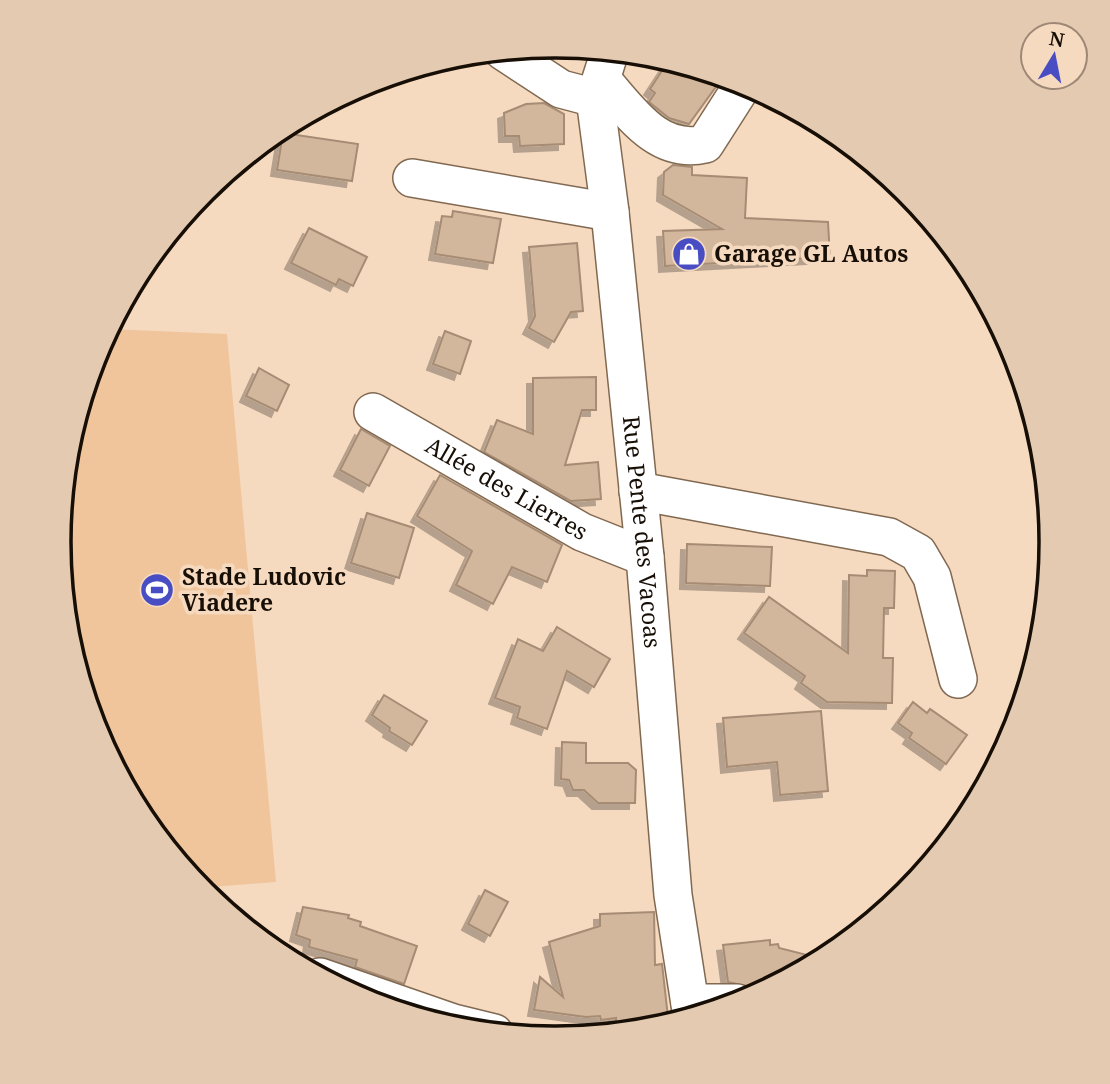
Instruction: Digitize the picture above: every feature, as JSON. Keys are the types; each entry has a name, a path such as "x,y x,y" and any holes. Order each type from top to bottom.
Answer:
{"street":[{"path":"516,60 561,89 602,76 654,136 684,146 705,144 737,94"},
{"name":"Rue Pente des Vacoas","path":"602,76 610,212 645,557 673,895 691,1007"},
{"path":"412,178 610,212"},
{"name":"Allée des Lierres","path":"373,412 582,533 645,557"},
{"path":"638,491 889,537 918,553 932,577 958,679"}],"shaded area":[{"name":"Stade Ludovic Viadere","path":"120,329 227,334 276,882 216,887 191,861 152,811 136,784 108,727 87,667 72,574 75,479 96,386"}],"building":[{"path":"662,70 717,85 689,124 669,118 649,102 655,93 650,89"},
{"path":"544,103 564,114 564,144 520,146 519,136 505,136 504,113 526,104"},
{"path":"294,135 358,144 352,181 277,170 281,142"},
{"path":"673,165 692,167 692,175 747,178 745,218 828,222 830,257 665,266 663,231 722,229 663,195 664,172"},
{"path":"453,211 501,219 493,263 435,254 442,216 452,217"},
{"path":"309,228 367,257 353,286 339,279 336,285 291,263"},
{"path":"577,243 583,311 571,312 554,342 529,328 535,316 529,247"},
{"path":"445,331 471,341 460,374 433,364"},
{"path":"259,368 289,385 277,411 246,396"},
{"path":"596,377 596,410 582,410 565,465 598,462 601,499 571,501 484,452 497,420 533,434 533,378"},
{"path":"361,429 390,446 369,486 340,470"},
{"path":"440,475 562,545 547,582 512,567 493,604 456,585 472,551 417,516"},
{"path":"367,513 414,528 399,578 351,563"},
{"path":"687,544 772,547 770,586 686,583"},
{"path":"867,570 895,571 894,608 884,608 883,658 893,658 892,703 827,702 801,683 805,676 744,633 769,597 848,653 849,575 867,576"},
{"path":"557,627 610,659 594,687 567,671 547,729 517,718 520,707 495,698 518,639 543,651"},
{"path":"384,695 427,721 412,745 389,731 390,728 372,715"},
{"path":"913,702 927,713 930,709 967,735 946,764 909,738 912,733 898,723"},
{"path":"821,711 828,791 780,795 777,762 727,767 723,718"},
{"path":"562,742 586,743 586,763 628,763 636,770 635,803 598,803 584,790 573,790 569,780 561,779"},
{"path":"485,890 508,902 490,936 468,924"},
{"path":"303,907 349,915 348,918 361,922 360,926 417,946 404,984 355,967 357,960 309,947 310,940 296,935"},
{"path":"654,912 655,965 662,964 668,1013 616,1022 616,1018 601,1020 600,1016 586,1017 534,1010 540,977 563,997 549,942 600,926 600,914"},
{"path":"770,940 770,945 778,944 779,948 807,955 746,986 728,982 723,945"}],"place":[{"name":"Garage GL Autos","path":"689,254"},
{"name":"Stade Ludovic Viadere","path":"157,590"}]}
